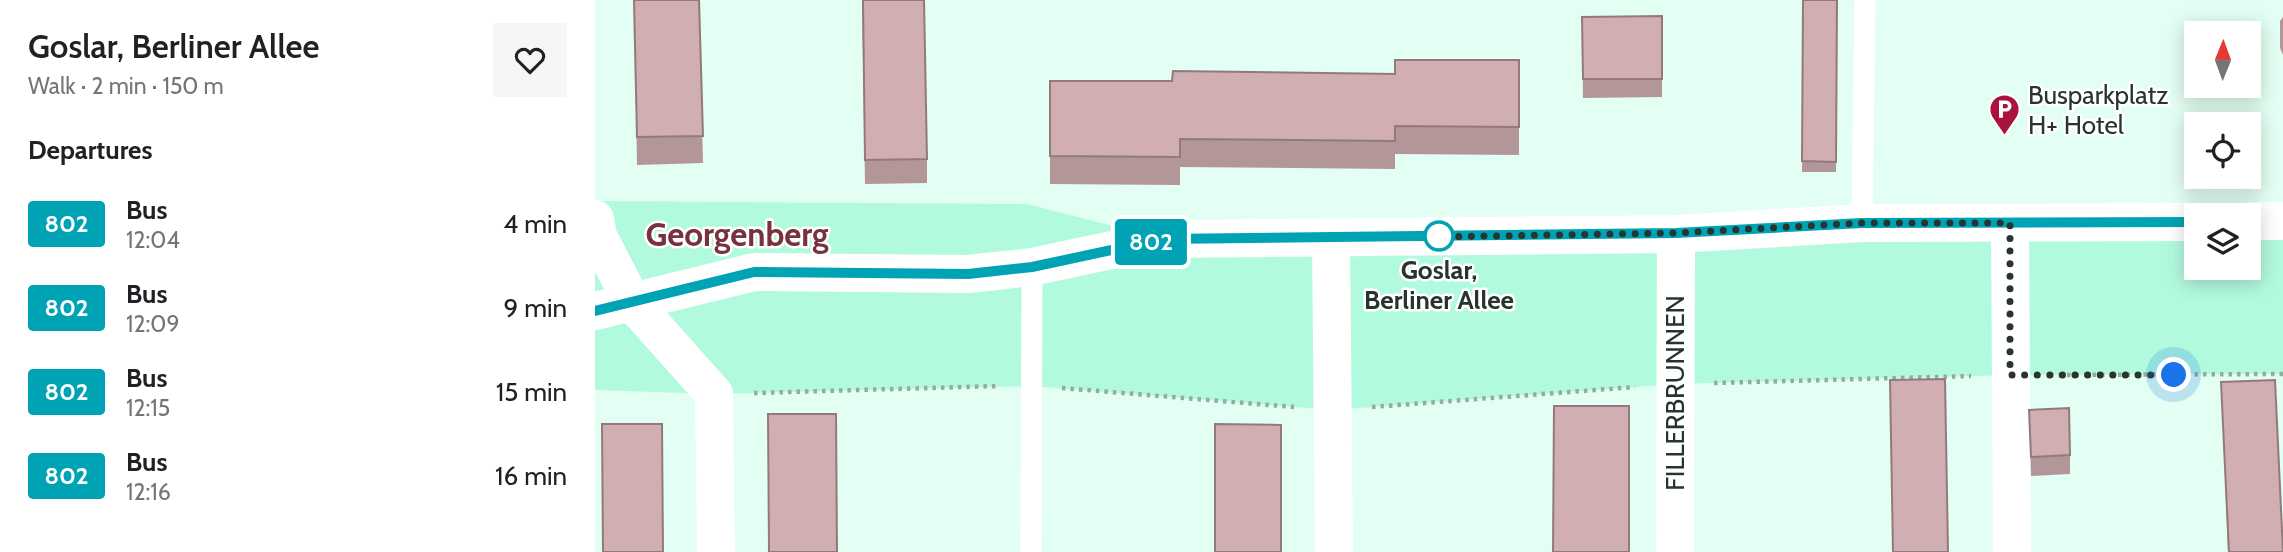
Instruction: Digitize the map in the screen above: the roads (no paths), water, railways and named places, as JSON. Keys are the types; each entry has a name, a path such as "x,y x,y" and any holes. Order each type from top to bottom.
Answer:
{"street":[{"path":"595,219 598,236 632,302 714,394 716,552"},
{"path":"2261,221 2283,221"},
{"path":"595,311 754,272 968,274 1032,267 1163,239 1676,233 1862,223 2184,222"},
{"path":"2010,223 2012,552"},
{"name":"FILLERBRUNNEN","path":"1675,552 1676,233"},
{"path":"1331,238 1333,552"}],"lane":[{"path":"1862,223 1865,0"},
{"path":"1031,552 1032,267"}],"place":[{"name":"Busparkplatz H+ Hotel","path":"2005,137"},
{"name":"Goslar, Berliner Allee","path":"1439,236"}],"district":[{"name":"Georgenberg","path":"737,234"}]}
